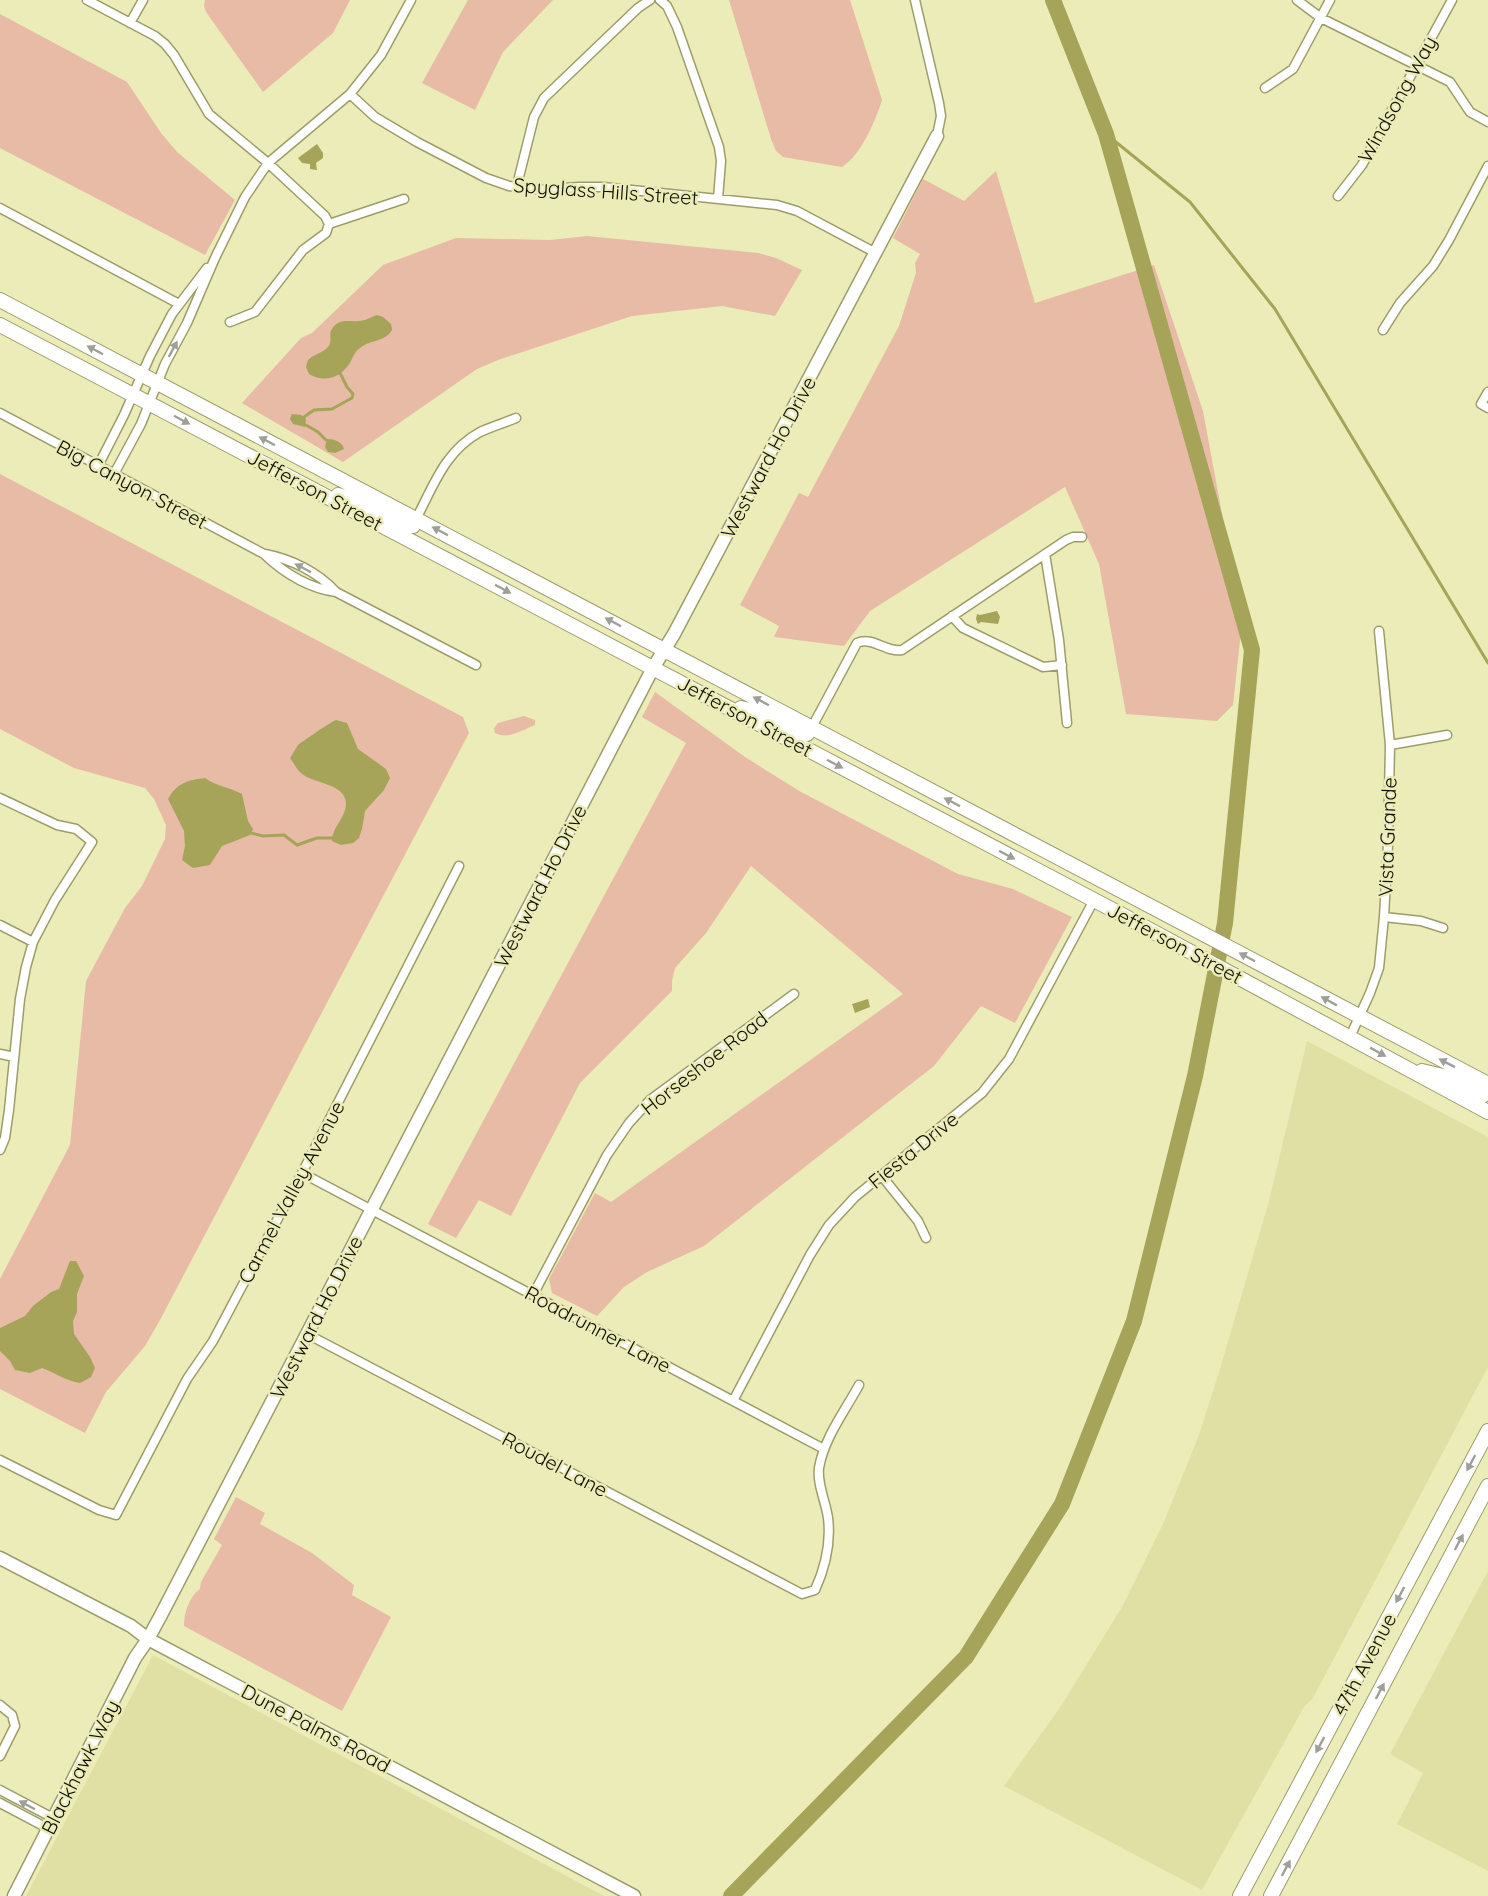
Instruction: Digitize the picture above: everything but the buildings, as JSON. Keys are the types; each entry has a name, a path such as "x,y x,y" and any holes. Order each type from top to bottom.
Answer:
{"main road":[{"name":"Jefferson Street","path":"0,300 1488,1084"},
{"name":"Jefferson Street","path":"0,325 1113,910 1488,1112"},
{"path":"302,483 360,502 407,526 412,526 416,519"},
{"path":"718,702 759,712 802,735 807,734 812,727"},
{"path":"1405,1067 1443,1076 1482,1096 1488,1092"},
{"name":"47th Avenue","path":"1240,1896 1488,1431"},
{"name":"47th Avenue","path":"1271,1896 1488,1486"},
{"path":"1368,1656 1390,1671"}],"street":[{"path":"87,0 155,36 165,44 209,114 268,163 324,216 329,224"},
{"path":"130,23 143,0"},
{"path":"114,474 141,424 165,364 187,323 245,197 268,163 350,94 381,55 411,0"},
{"path":"518,187 534,117 544,98 638,8 650,0"},
{"path":"660,0 671,14 677,27 719,147 721,161 718,199"},
{"path":"915,0 939,103 941,116 937,136"},
{"path":"1297,0 1321,18 1450,82 1470,112 1488,122"},
{"path":"1265,88 1293,69 1330,0"},
{"name":"Windsong Way","path":"1338,196 1362,165 1452,0"},
{"name":"Spyglass Hills Street","path":"350,94 375,117 417,142 486,178 509,186 540,190 603,187 777,205 797,211 876,253"},
{"name":"Westward Ho Drive","path":"148,1639 653,668 674,634 937,136"},
{"path":"1383,330 1400,303 1433,266 1488,166"},
{"path":"329,224 404,199"},
{"path":"0,208 179,304"},
{"path":"230,322 255,312 303,250 326,233 329,224"},
{"path":"98,466 172,314 215,258"},
{"path":"1485,406 1488,392"},
{"name":"Big Canyon Street","path":"0,413 264,554 285,558 325,580 336,592 476,665"},
{"path":"416,519 451,455 481,432 516,418"},
{"path":"812,727 857,643 870,641 893,651 902,650 1072,537 1082,537"},
{"path":"1045,554 1059,640 1067,723"},
{"path":"952,616 963,628 1043,667 1062,665"},
{"name":"Vista Grande","path":"1350,1037 1379,968 1384,917 1390,745 1379,631"},
{"path":"1390,745 1447,735"},
{"path":"0,798 57,825 76,829 92,842 55,900 33,942 20,999 5,1138 0,1150"},
{"name":"Carmel Valley Avenue","path":"0,1460 99,1510 116,1515 187,1379 213,1341 302,1173 459,866"},
{"name":"Fiesta Drive","path":"733,1401 810,1255 830,1224 855,1197 982,1093 1003,1068 1035,1013 1094,900"},
{"path":"1384,917 1421,921 1443,928"},
{"path":"0,925 33,942"},
{"name":"Horseshoe Road","path":"533,1295 607,1155 629,1123 650,1100 794,994"},
{"path":"0,1054 14,1057"},
{"name":"Roadrunner Lane","path":"302,1173 824,1449"},
{"path":"881,1175 918,1221 926,1238"},
{"name":"Roudel Lane","path":"307,1334 802,1594 815,1590 828,1547 828,1518 819,1471 824,1449"},
{"path":"824,1449 859,1385"},
{"name":"Dune Palms Road","path":"0,1558 131,1626 148,1639 630,1894"},
{"name":"Blackhawk Way","path":"14,1896 135,1658 148,1639"},
{"path":"0,1705 12,1715 15,1725 0,1756"},
{"path":"0,1790 52,1824"},
{"path":"0,1803 52,1824"}],"shaded area":[{"path":"205,0 350,0 333,33 263,92 206,12"},
{"path":"468,0 553,0 503,52 475,110 422,83"},
{"path":"729,0 850,0 882,100 861,146 849,162 842,167 783,157 776,151"},
{"path":"0,14 127,82 161,133 177,152 235,200 205,255 0,148"},
{"path":"317,144 323,153 323,158 316,163 317,170 310,169 310,164 302,163 298,158"},
{"path":"996,171 1035,303 1154,265 1203,411 1242,622 1233,705 1217,721 1126,714 1099,564 1065,487 870,611 844,646 774,637 779,626 740,605 799,493 808,497 899,326 916,273 915,263 920,254 893,238 923,179 964,201"},
{"path":"587,236 758,253 776,258 802,270 775,316 722,306 632,316 498,360 477,369 343,462 242,403 301,338 312,333 383,265 456,238 550,240"},
{"path":"377,315 391,324 392,330 389,334 364,345 355,353 346,368 332,378 315,377 309,374 306,367 308,360 328,347 331,331 335,326 344,321 361,321"},
{"path":"292,414 301,415 306,419 305,427 293,424 290,419"},
{"path":"327,439 338,441 344,449 335,453 328,452 325,447"},
{"path":"0,474 463,717 469,733 160,1320 145,1346 106,1392 85,1433 0,1389 0,1279 70,1145 86,981 125,908 142,886 165,839 166,825 154,799 145,788 74,768 0,729"},
{"path":"997,611 1000,617 998,624 981,622 978,624 977,614"},
{"path":"655,692 745,757 801,792 958,874 1013,889 1072,917 1015,1023 981,1006 934,1066 704,1246 647,1272 624,1287 597,1316 552,1293 549,1279 595,1193 611,1202 903,994 751,866 706,933 675,968 672,991 580,1083 511,1216 479,1200 456,1238 428,1224 686,743 642,717"},
{"path":"524,716 535,720 535,725 510,735 495,733 494,728 498,723"},
{"path":"336,720 347,723 358,749 386,769 390,778 384,790 365,811 359,838 353,843 341,845 332,841 334,831 345,808 344,796 334,788 306,777 290,758 298,745"},
{"path":"205,778 242,794 248,821 253,829 250,835 222,846 210,865 193,868 182,860 185,846 184,831 168,799 175,789 184,783"},
{"path":"868,999 870,1007 855,1013 852,1004"},
{"path":"1307,1041 1488,1137 1488,1367 1313,1698 1304,1707 1202,1890 1004,1786 1061,1706 1122,1607 1163,1524 1199,1435 1220,1369 1269,1201"},
{"path":"70,1261 76,1261 84,1276 77,1294 77,1312 73,1321 74,1334 95,1368 91,1377 80,1383 70,1381 42,1368 30,1373 15,1370 0,1351 0,1328 25,1316 33,1306 51,1292 59,1289"},
{"path":"236,1497 265,1513 260,1524 312,1553 354,1585 352,1595 391,1617 342,1711 184,1626 190,1601 200,1589 201,1582 222,1545 214,1539"},
{"path":"1488,1571 1488,1871 1397,1824 1423,1773 1390,1754"},
{"path":"153,1655 604,1896 26,1896"}],"waterway":[{"path":"731,1896 966,1657 1062,1504 1134,1321 1195,1076 1225,923 1252,650 1106,134 1053,0"},
{"path":"1106,134 1190,202 1275,309 1488,663"},
{"path":"304,417 314,410 332,409 352,398 353,394 340,373"},
{"path":"306,425 326,440"},
{"path":"251,833 263,836 284,835 297,845 317,838 332,838"}]}
